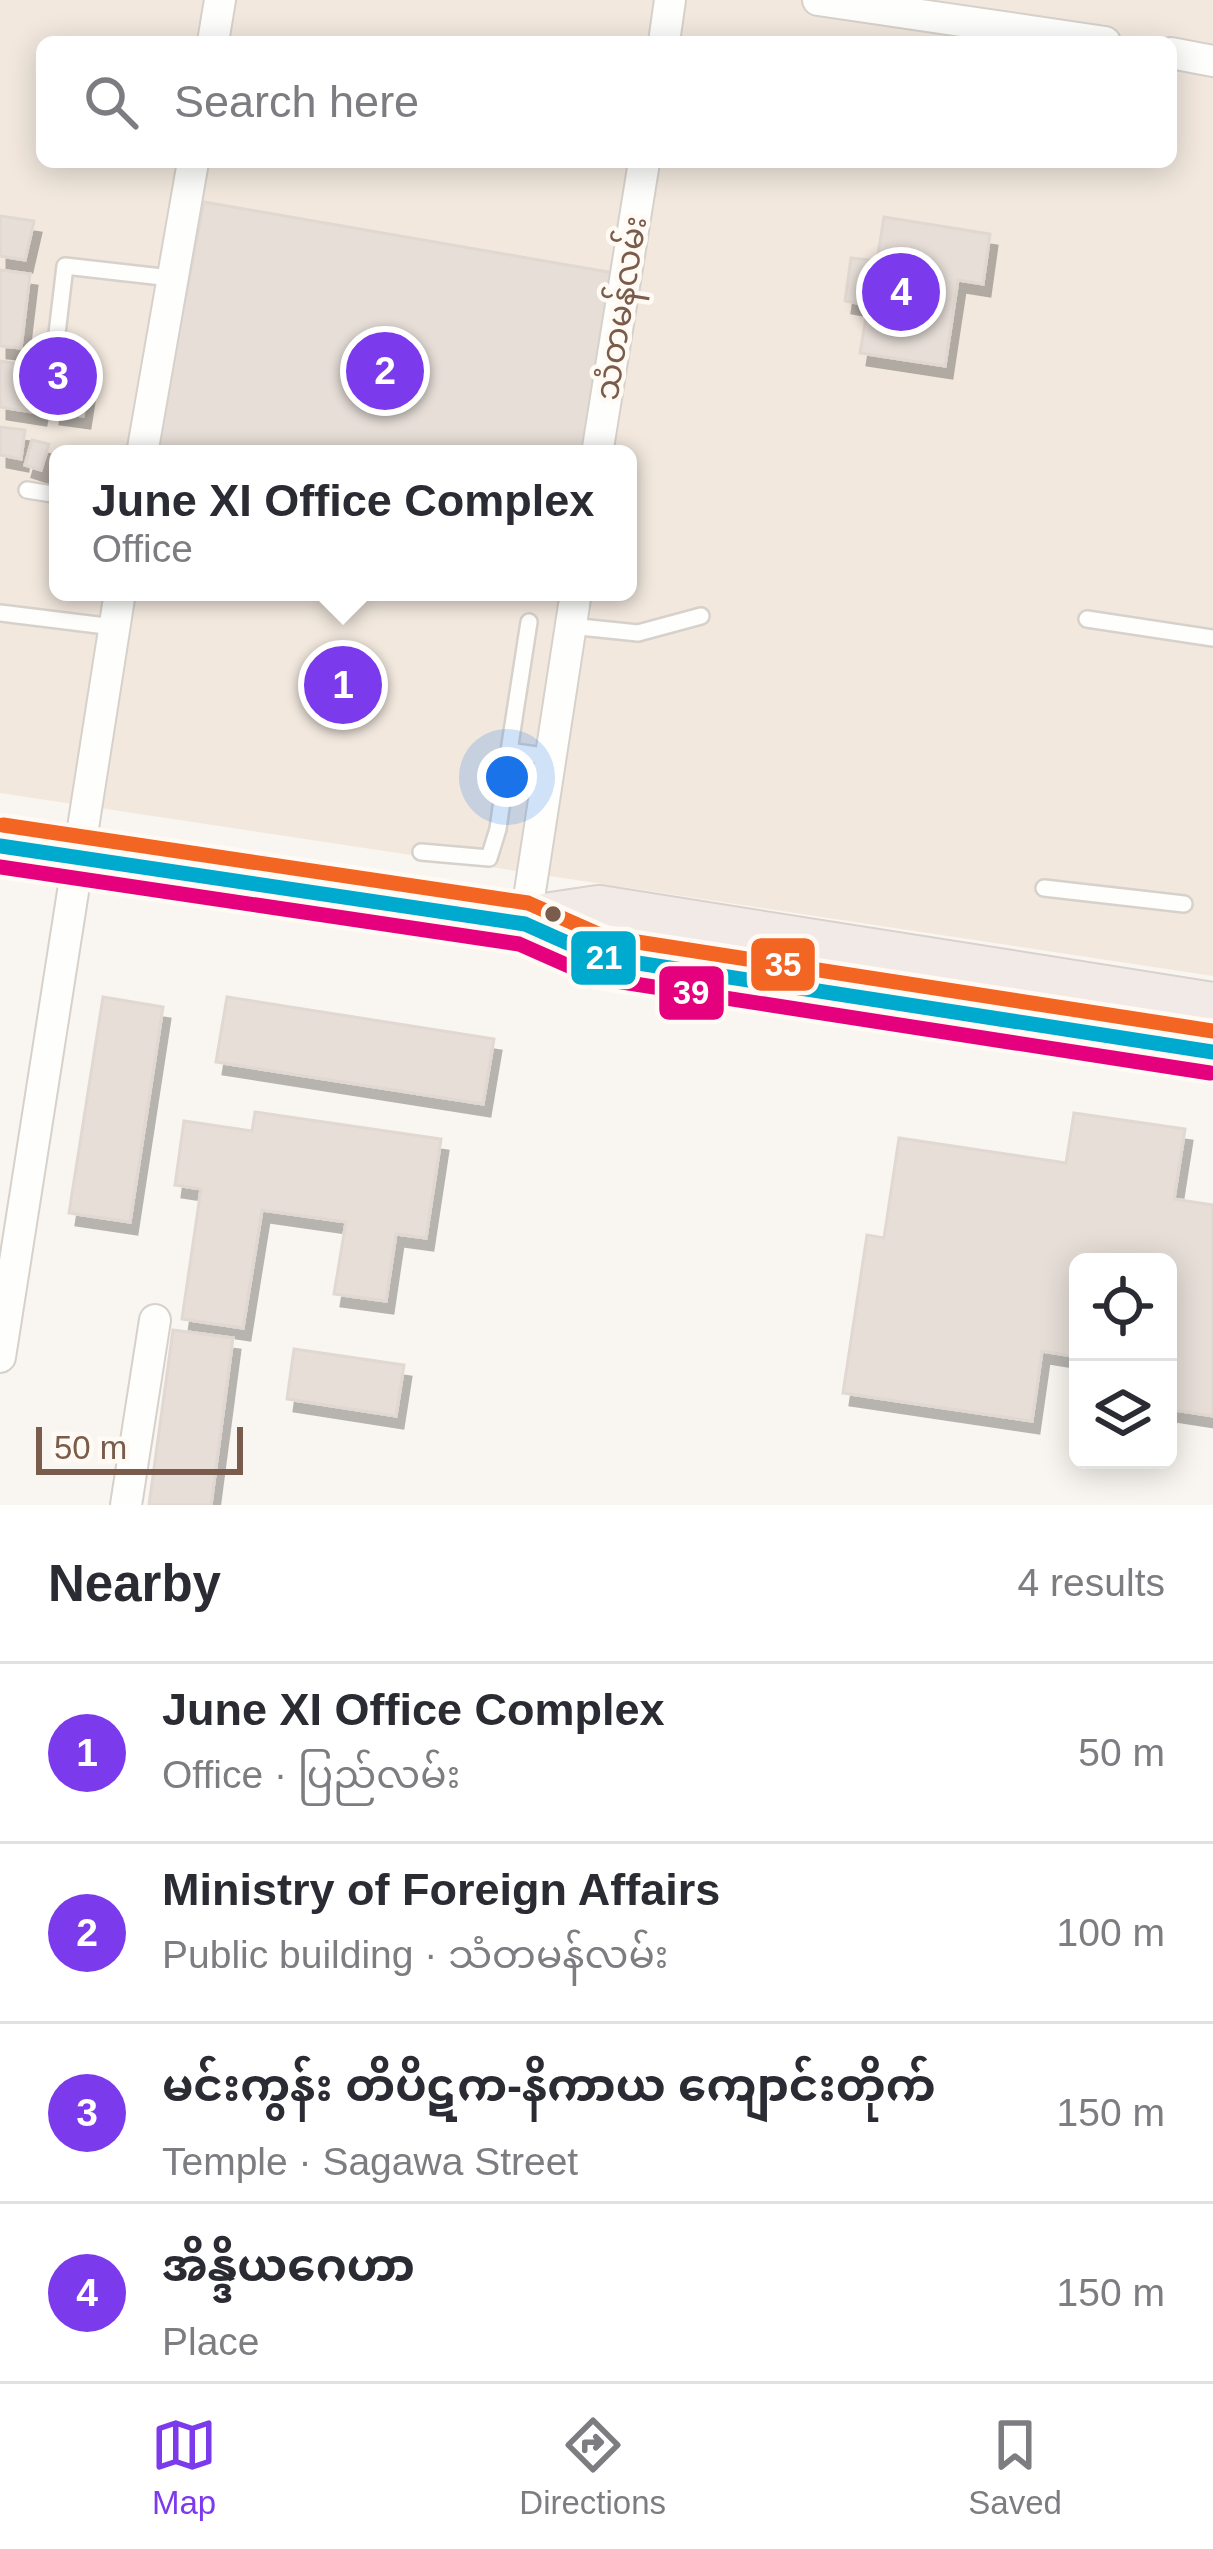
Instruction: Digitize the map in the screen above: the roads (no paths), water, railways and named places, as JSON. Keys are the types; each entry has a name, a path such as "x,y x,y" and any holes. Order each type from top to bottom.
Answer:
{"highway":[{"path":"0,846 525,924 599,957 1213,1052"},
{"path":"525,924 599,913 1213,1010"}],"street":[{"path":"214,36 220,0"},
{"path":"665,36 670,0"},
{"path":"818,0 1064,36"},
{"path":"1177,54 1213,61"},
{"path":"143,445 192,168"},
{"name":"သံတမန်လမ်း","path":"598,445 643,168"},
{"path":"0,1357 118,601"},
{"path":"525,924 575,601"},
{"path":"126,1505 155,1320"}],"lane":[{"path":"56,342 65,266 171,278"},
{"path":"27,490 49,494"},
{"path":"0,613 114,627"},
{"path":"571,626 638,633 701,616"},
{"path":"1087,619 1213,638"},
{"path":"421,852 489,858 498,830 529,622"},
{"path":"509,752 550,757"},
{"path":"1044,888 1184,904"}],"place":[{"name":"အိန္ဒိယဂေဟာ","path":"901,292"},
{"name":"Ministry of Foreign Affairs","path":"385,371"},
{"name":"မင်းကွန်း တိပိဋက-နိကာယ ကျောင်းတိုက်","path":"58,376"},
{"name":"June XI Office Complex","path":"343,685"}]}
